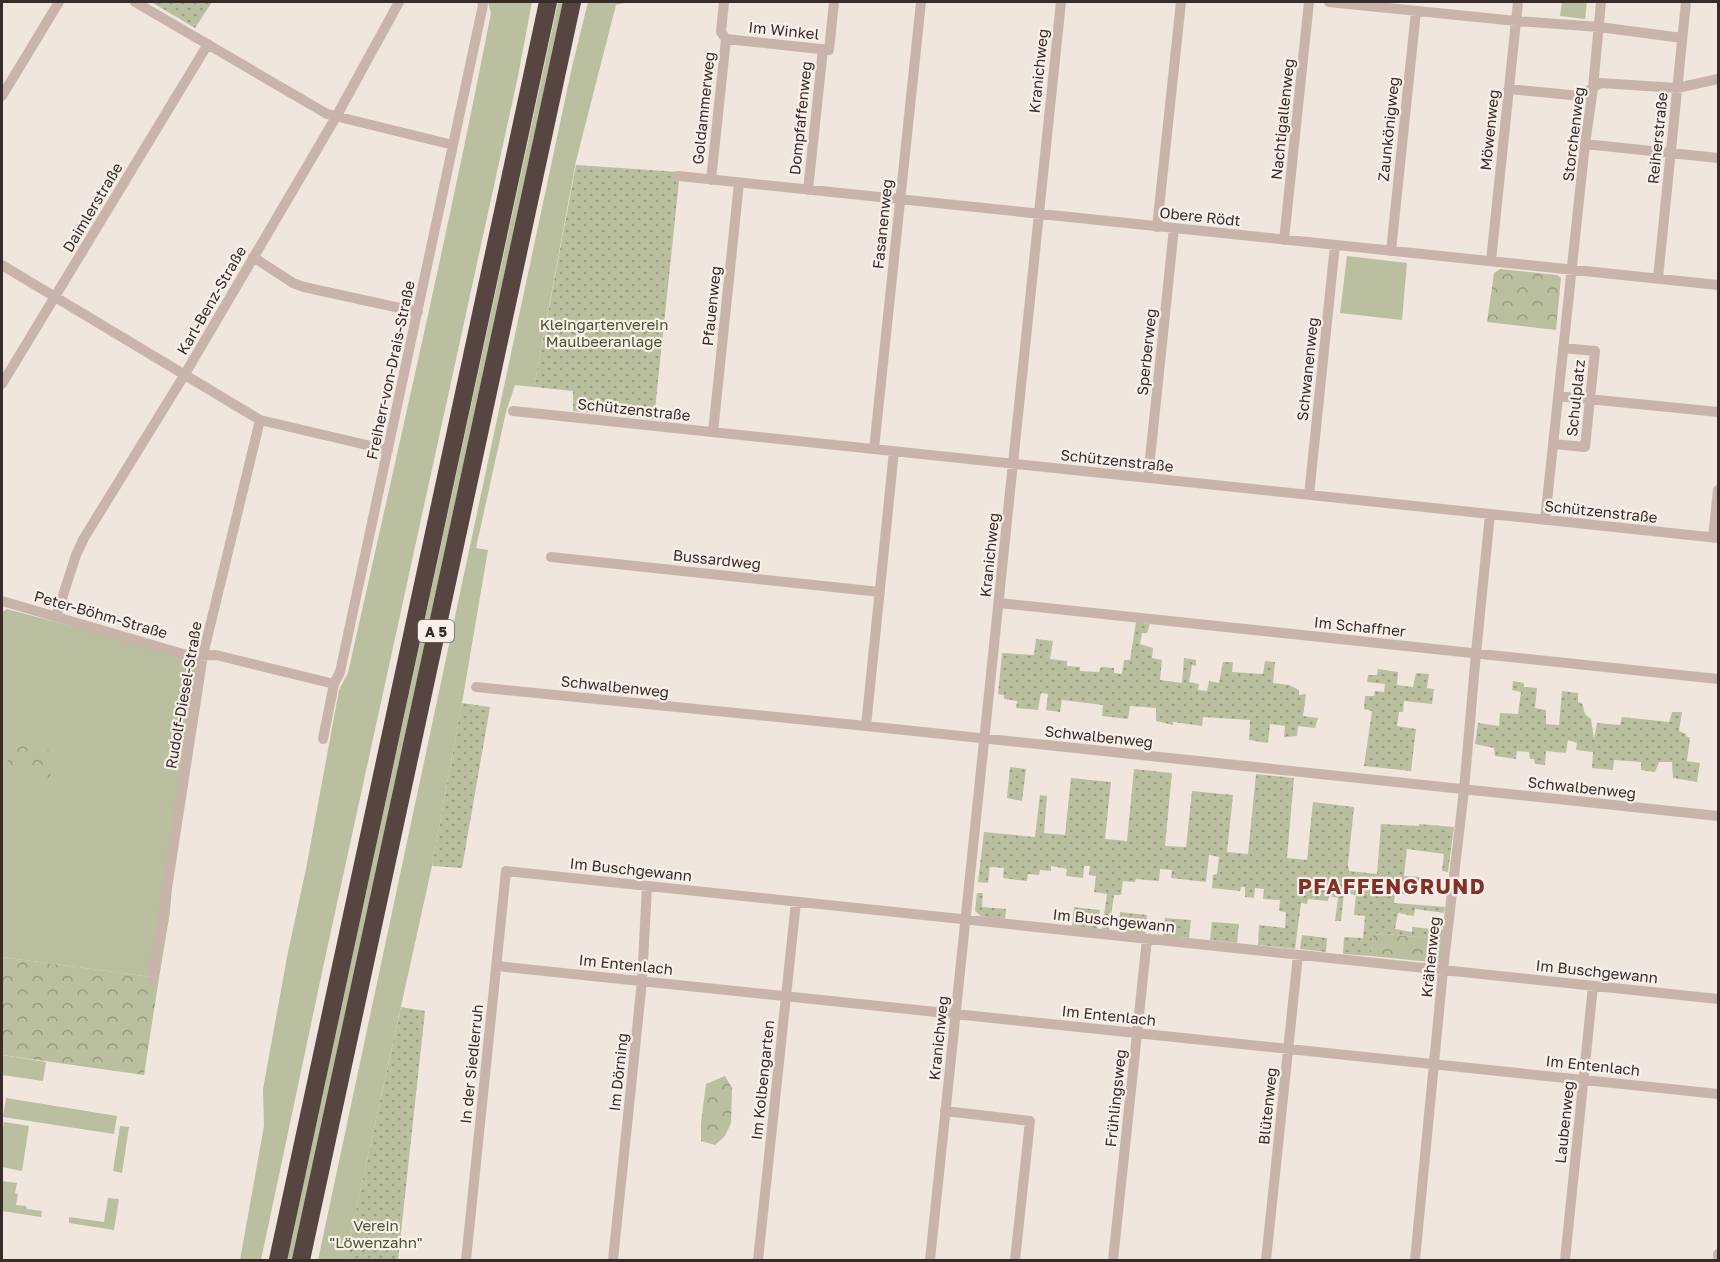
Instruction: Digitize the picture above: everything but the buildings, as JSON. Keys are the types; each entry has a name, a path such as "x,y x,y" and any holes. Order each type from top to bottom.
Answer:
{"highway":[{"name":"A 5","path":"278,1260 548,2"},
{"name":"A 5","path":"301,1260 572,2"}],"street":[{"path":"2,96 59,2"},
{"path":"135,2 327,114 453,145"},
{"name":"Karl-Benz-Straße","path":"56,617 76,555 84,538 185,374 336,117 399,2"},
{"name":"Im Winkel","path":"724,2 721,32 726,39 826,45 834,2"},
{"name":"Fasanenweg","path":"874,449 921,2"},
{"name":"Kranichweg","path":"930,1260 1061,2"},
{"path":"1157,227 1181,2"},
{"name":"Nachtigallenweg","path":"1284,240 1309,2"},
{"path":"1329,2 1599,27 1682,38"},
{"name":"Möwenweg","path":"1491,261 1518,2"},
{"name":"Storchenweg","path":"1571,269 1574,262 1601,2"},
{"name":"Reiherstraße","path":"1658,278 1686,2"},
{"name":"Freiherr-von-Drais-Straße","path":"323,739 334,684 340,672 418,312 482,4"},
{"name":"Zaunkönigweg","path":"1391,251 1416,11"},
{"name":"Goldammerweg","path":"711,180 726,39"},
{"name":"Daimlerstraße","path":"2,384 208,44"},
{"name":"Dompfaffenweg","path":"808,190 826,45"},
{"path":"1509,89 1581,96 1600,83 1677,88 1719,79"},
{"path":"1585,144 1719,158"},
{"name":"Obere Rödt","path":"679,176 1719,285"},
{"name":"Pfauenweg","path":"713,432 739,183"},
{"name":"Sperberweg","path":"1148,478 1174,228"},
{"name":"Schwanenweg","path":"1309,495 1335,245"},
{"path":"253,257 293,283 418,312"},
{"path":"2,265 260,420 388,450"},
{"name":"Schulplatz","path":"1545,520 1571,269"},
{"name":"Schulplatz","path":"1553,444 1585,447 1595,351 1563,348"},
{"path":"1558,396 1719,412"},
{"name":"Schützenstraße","path":"513,411 1716,537"},
{"name":"Rudolf-Diesel-Straße","path":"153,979 203,655 260,420"},
{"path":"866,726 894,451"},
{"path":"1716,537 1719,490"},
{"name":"Krähenweg","path":"1415,1260 1490,514"},
{"name":"Bussardweg","path":"551,557 879,592"},
{"name":"Peter-Böhm-Straße","path":"2,601 190,656 216,655 334,684"},
{"name":"Im Schaffner","path":"999,603 1719,679"},
{"name":"Schwalbenweg","path":"476,687 1719,816"},
{"name":"Im Buschgewann","path":"507,872 1719,999"},
{"name":"In der Siedlerruh","path":"466,1260 507,872"},
{"name":"Im Dörning","path":"613,1260 642,981 647,886"},
{"name":"Im Kolbengarten","path":"758,1260 796,902"},
{"name":"Frühlingsweg","path":"1113,1260 1147,939"},
{"name":"Blütenweg","path":"1266,1260 1298,955"},
{"name":"Im Entenlach","path":"497,966 1719,1094"},
{"name":"Laubenweg","path":"1564,1260 1593,986"},
{"path":"945,1111 1030,1121 1015,1260"},
{"path":"1718,1260 1719,1254"}],"green space":[{"path":"151,2 212,2 195,28"},
{"path":"488,2 532,2 518,76 261,1260 240,1260 264,1126 263,1089 339,690 348,673 440,261 491,13"},
{"path":"558,2 563,2 292,1260 287,1260"},
{"path":"588,2 630,2 616,5 576,161 534,387 515,385 506,412 476,548 488,550 432,866 345,1260 318,1260 572,67"},
{"path":"1562,2 1587,2 1585,19 1560,16"},
{"name":"Kleingartenverein Maulbeeranlage","path":"576,165 680,172 654,419 573,411 573,391 534,387"},
{"path":"1347,256 1407,263 1402,320 1340,313"},
{"path":"1500,269 1557,275 1561,278 1556,330 1487,322 1494,273"},
{"path":"7,609 198,660 178,804 170,912 159,978 2,957 2,612"},
{"path":"1136,622 1150,624 1147,633 1142,633 1140,644 1153,648 1152,658 1162,660 1160,680 1182,683 1184,658 1196,660 1196,666 1192,665 1189,682 1199,684 1198,690 1207,691 1209,681 1219,683 1223,662 1233,662 1232,672 1263,674 1265,661 1275,662 1273,683 1289,685 1299,690 1299,695 1306,694 1303,716 1318,718 1315,728 1298,726 1297,736 1284,737 1285,726 1270,724 1268,743 1249,740 1250,720 1203,717 1202,726 1173,722 1173,725 1156,721 1156,708 1130,706 1128,719 1102,716 1103,705 1062,700 1060,712 1046,710 1048,694 1041,693 1038,710 1016,708 1017,701 1004,699 1004,695 998,694 1002,653 1034,655 1036,639 1053,641 1050,659 1067,661 1067,666 1080,667 1080,671 1099,672 1101,667 1114,668 1114,673 1122,674 1124,660 1130,660"},
{"path":"1378,669 1398,672 1397,685 1413,687 1416,673 1429,674 1427,688 1434,689 1432,704 1404,701 1403,712 1399,712 1397,726 1416,729 1411,771 1364,766 1372,711 1364,709 1365,696 1374,696 1375,691 1384,692 1385,684 1367,682 1368,675 1377,675"},
{"path":"1513,681 1524,683 1524,687 1537,688 1535,708 1546,710 1546,724 1559,725 1562,691 1578,693 1578,702 1582,703 1585,714 1591,719 1594,739 1597,723 1620,725 1622,717 1669,722 1672,712 1682,712 1679,731 1690,738 1687,761 1700,763 1697,782 1673,778 1672,762 1659,762 1655,772 1641,770 1641,762 1614,760 1613,770 1592,768 1593,752 1576,750 1577,743 1568,740 1566,753 1546,751 1545,765 1535,764 1534,759 1530,759 1529,752 1517,751 1516,759 1495,756 1494,748 1475,744 1478,723 1499,726 1500,713 1518,714 1521,692 1512,690"},
{"path":"462,703 490,707 462,868 432,866"},
{"path":"11,744 55,752 50,778 6,770"},
{"path":"1010,767 1026,769 1022,801 1007,798"},
{"path":"1134,769 1172,773 1165,846 1186,847 1192,791 1233,795 1227,852 1248,854 1256,774 1294,778 1287,858 1307,860 1313,802 1354,807 1349,871 1377,874 1381,824 1454,827 1448,872 1442,871 1444,854 1407,849 1404,876 1421,877 1419,887 1411,886 1410,895 1395,893 1394,903 1445,907 1444,913 1415,909 1414,916 1398,913 1395,929 1412,932 1412,927 1443,930 1442,939 1373,933 1371,956 1343,954 1344,937 1363,938 1365,916 1354,915 1356,895 1344,893 1341,921 1335,921 1338,898 1329,896 1328,901 1308,899 1307,904 1301,903 1295,949 1258,945 1259,925 1285,928 1286,912 1279,911 1280,900 1263,899 1264,889 1255,888 1254,898 1245,897 1245,887 1241,887 1240,891 1212,888 1213,875 1217,874 1219,857 1209,855 1206,882 1171,878 1172,870 1160,869 1159,881 1136,879 1135,882 1123,881 1121,895 1114,895 1109,930 1102,929 1107,894 1094,892 1096,876 1089,875 1090,866 1084,866 1083,878 1066,876 1067,869 1051,866 1051,871 1040,870 1039,875 1028,874 1027,881 1003,878 1004,868 990,867 988,883 978,882 984,832 1035,837 1040,795 1047,796 1044,833 1065,835 1071,778 1111,782 1105,839 1127,841"},
{"path":"977,893 983,893 982,907 1006,909 1005,919 981,916 975,911"},
{"path":"1074,907 1100,910 1097,929 1072,926"},
{"path":"1120,912 1147,915 1145,934 1119,931"},
{"path":"1165,918 1191,920 1189,938 1163,936"},
{"path":"1212,922 1239,924 1237,943 1210,940"},
{"path":"1373,933 1442,939 1440,963 1371,956"},
{"path":"1302,935 1327,938 1326,952 1300,949"},
{"path":"2,957 159,978 144,1075 2,1055"},
{"name":"Verein \"Löwenzahn\"","path":"401,1007 425,1011 398,1260 345,1260"},
{"path":"2,1055 46,1062 43,1081 2,1075"},
{"path":"725,1076 732,1088 731,1123 725,1136 715,1145 701,1141 706,1084"},
{"path":"6,1098 117,1116 114,1134 3,1117"},
{"path":"4,1122 29,1126 22,1171 2,1167"},
{"path":"120,1126 129,1127 122,1173 113,1171"},
{"path":"2,1181 17,1183 16,1205 42,1211 41,1217 2,1211"},
{"path":"108,1198 119,1199 114,1230 69,1223 69,1217 104,1222"}],"district":[{"name":"PFAFFENGRUND","path":"1392,886"}]}
